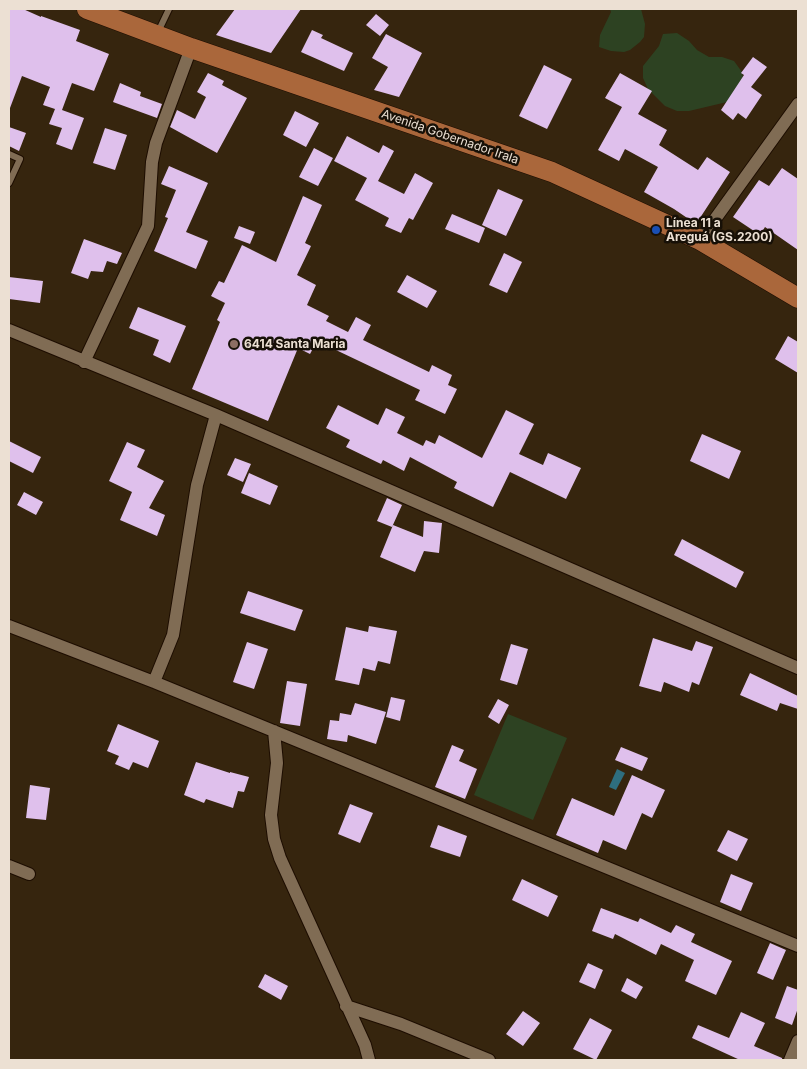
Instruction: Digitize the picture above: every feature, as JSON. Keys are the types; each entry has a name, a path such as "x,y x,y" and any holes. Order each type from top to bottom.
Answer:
{"main road":[{"name":"Avenida Gobernador Irala","path":"87,9 156,36 552,172 700,240 798,298"}],"street":[{"path":"84,362 148,226 152,162 156,143 191,48"},
{"path":"700,240 798,104"},
{"path":"9,330 216,416 798,668"},
{"path":"154,682 173,634 197,485 216,416"},
{"path":"9,626 154,682 798,946"},
{"path":"274,731 277,763 271,815 274,839 287,878 365,1045 369,1060"},
{"path":"9,866 29,874"},
{"path":"346,1006 401,1024 489,1060"},
{"path":"790,1060 798,1041"}],"lane":[{"path":"156,36 169,9"},
{"path":"9,154 20,159 9,183"}],"green space":[{"path":"610,9 641,9 645,24 644,37 630,50 624,52 611,51 599,47 600,35 611,12"},
{"path":"677,33 689,41 697,50 709,57 722,57 734,61 742,72 744,84 727,102 689,111 677,111 665,106 648,89 643,78 643,66 659,46 663,34"},
{"path":"508,714 567,738 533,820 474,795"}],"water":[{"path":"617,769 625,773 616,790 609,787"}],"building":[{"path":"9,9 23,9 80,30 76,41 109,54 94,91 72,83 62,110 84,118 72,150 56,144 62,128 49,124 55,109 43,105 50,87 22,76 9,108"},
{"path":"235,9 301,9 271,53 216,35"},
{"path":"376,14 389,25 380,36 366,25"},
{"path":"312,30 323,35 321,38 353,53 344,71 301,52"},
{"path":"386,34 422,53 399,97 374,90 388,67 372,58"},
{"path":"753,57 767,67 751,87 762,95 746,119 738,113 733,120 721,110 744,75 741,73"},
{"path":"544,65 572,79 547,129 519,116"},
{"path":"208,73 224,81 222,85 247,98 217,153 170,127 177,110 195,119 206,97 197,92"},
{"path":"620,73 652,91 638,114 667,130 659,145 698,170 707,157 730,172 696,224 644,192 658,167 625,149 619,161 598,150 622,107 605,98"},
{"path":"120,83 141,92 140,96 162,104 157,118 113,102"},
{"path":"295,111 319,123 306,147 283,135"},
{"path":"9,127 26,133 19,151 9,146"},
{"path":"105,128 127,135 115,170 93,163"},
{"path":"347,136 379,153 383,145 394,151 378,181 404,194 415,173 433,183 413,220 409,218 401,233 385,226 389,218 355,200 367,178 334,161"},
{"path":"314,148 333,158 318,186 299,177"},
{"path":"169,166 208,183 186,232 208,241 196,269 154,251 168,218 165,217 176,190 161,184"},
{"path":"782,168 798,179 798,250 765,227 760,235 733,217 759,180 769,186"},
{"path":"498,189 523,200 506,236 482,225"},
{"path":"303,196 322,205 305,243 311,246 297,275 316,285 307,305 329,316 326,321 348,332 356,317 371,325 363,340 429,372 432,365 452,375 448,385 457,389 445,414 415,400 420,390 317,341 310,354 298,348 268,421 192,389 220,322 217,320 225,303 211,296 219,281 224,283 242,245 276,262"},
{"path":"452,214 485,228 479,243 445,229"},
{"path":"239,226 255,232 250,244 234,238"},
{"path":"84,239 122,253 117,264 107,261 103,272 91,271 88,279 71,273"},
{"path":"504,253 522,262 507,293 489,285"},
{"path":"407,275 437,291 427,308 397,292"},
{"path":"9,277 43,281 40,303 9,299"},
{"path":"138,307 186,326 170,363 153,355 159,340 129,328"},
{"path":"788,336 798,342 798,373 775,359"},
{"path":"338,405 378,425 386,408 405,417 397,433 423,446 426,440 435,444 439,435 482,458 506,410 534,424 519,454 543,465 548,453 581,468 566,499 510,472 493,507 454,488 457,482 410,457 404,471 383,460 381,464 346,447 350,440 326,428"},
{"path":"702,434 741,451 729,479 690,461"},
{"path":"9,441 41,457 33,473 9,461"},
{"path":"127,442 145,450 137,467 164,481 149,508 165,515 157,536 120,520 132,492 109,481"},
{"path":"235,458 251,464 243,482 227,475"},
{"path":"249,473 278,486 270,505 241,493"},
{"path":"24,492 43,502 36,515 17,505"},
{"path":"387,498 402,505 392,527 377,521"},
{"path":"424,521 442,523 439,553 424,551 415,572 380,557 393,525 423,537"},
{"path":"682,539 744,572 736,588 674,555"},
{"path":"248,591 303,610 295,631 240,613"},
{"path":"369,626 397,631 390,664 378,661 375,671 363,668 359,685 335,680 346,627 368,632"},
{"path":"653,638 692,651 696,641 713,647 699,685 692,682 689,692 664,682 661,692 639,686"},
{"path":"247,642 268,649 254,689 233,682"},
{"path":"511,644 528,649 517,685 500,680"},
{"path":"750,673 798,696 798,709 780,703 777,711 740,695"},
{"path":"287,681 307,684 300,726 280,723"},
{"path":"391,697 405,700 400,721 386,717"},
{"path":"498,699 509,705 499,724 488,717"},
{"path":"355,703 386,712 376,744 348,735 347,742 327,739 330,720 339,721 340,713 351,715"},
{"path":"118,724 159,741 148,768 133,762 129,770 115,764 119,756 107,751"},
{"path":"452,745 464,750 459,761 477,769 465,799 435,787"},
{"path":"621,747 648,758 642,771 615,760"},
{"path":"196,762 249,777 244,792 238,791 233,808 206,799 204,803 184,795"},
{"path":"632,775 665,790 652,818 642,813 626,850 603,840 598,853 556,835 572,798 614,816"},
{"path":"30,785 50,788 46,820 26,818"},
{"path":"350,804 373,813 360,843 338,834"},
{"path":"438,825 467,836 460,857 430,847"},
{"path":"728,830 748,839 737,861 717,851"},
{"path":"731,874 753,883 741,911 720,902"},
{"path":"522,879 558,896 548,917 512,900"},
{"path":"601,908 638,922 640,918 671,933 676,925 695,934 691,942 732,961 716,995 685,981 694,960 661,944 656,955 615,934 613,939 592,931"},
{"path":"770,943 786,950 773,980 757,973"},
{"path":"588,963 603,970 595,989 579,982"},
{"path":"265,974 288,986 281,1000 258,987"},
{"path":"627,978 643,987 636,999 621,991"},
{"path":"787,986 798,990 798,1008 792,1025 775,1018"},
{"path":"523,1011 540,1023 523,1046 506,1034"},
{"path":"741,1012 765,1023 754,1046 782,1058 782,1060 740,1060 692,1038 698,1025 729,1038"},
{"path":"590,1018 612,1030 596,1060 573,1049"}],"place":[{"name":"Línea 11 a Areguá (GS.2200)","path":"656,230"},
{"name":"6414 Santa Maria","path":"234,344"}]}
